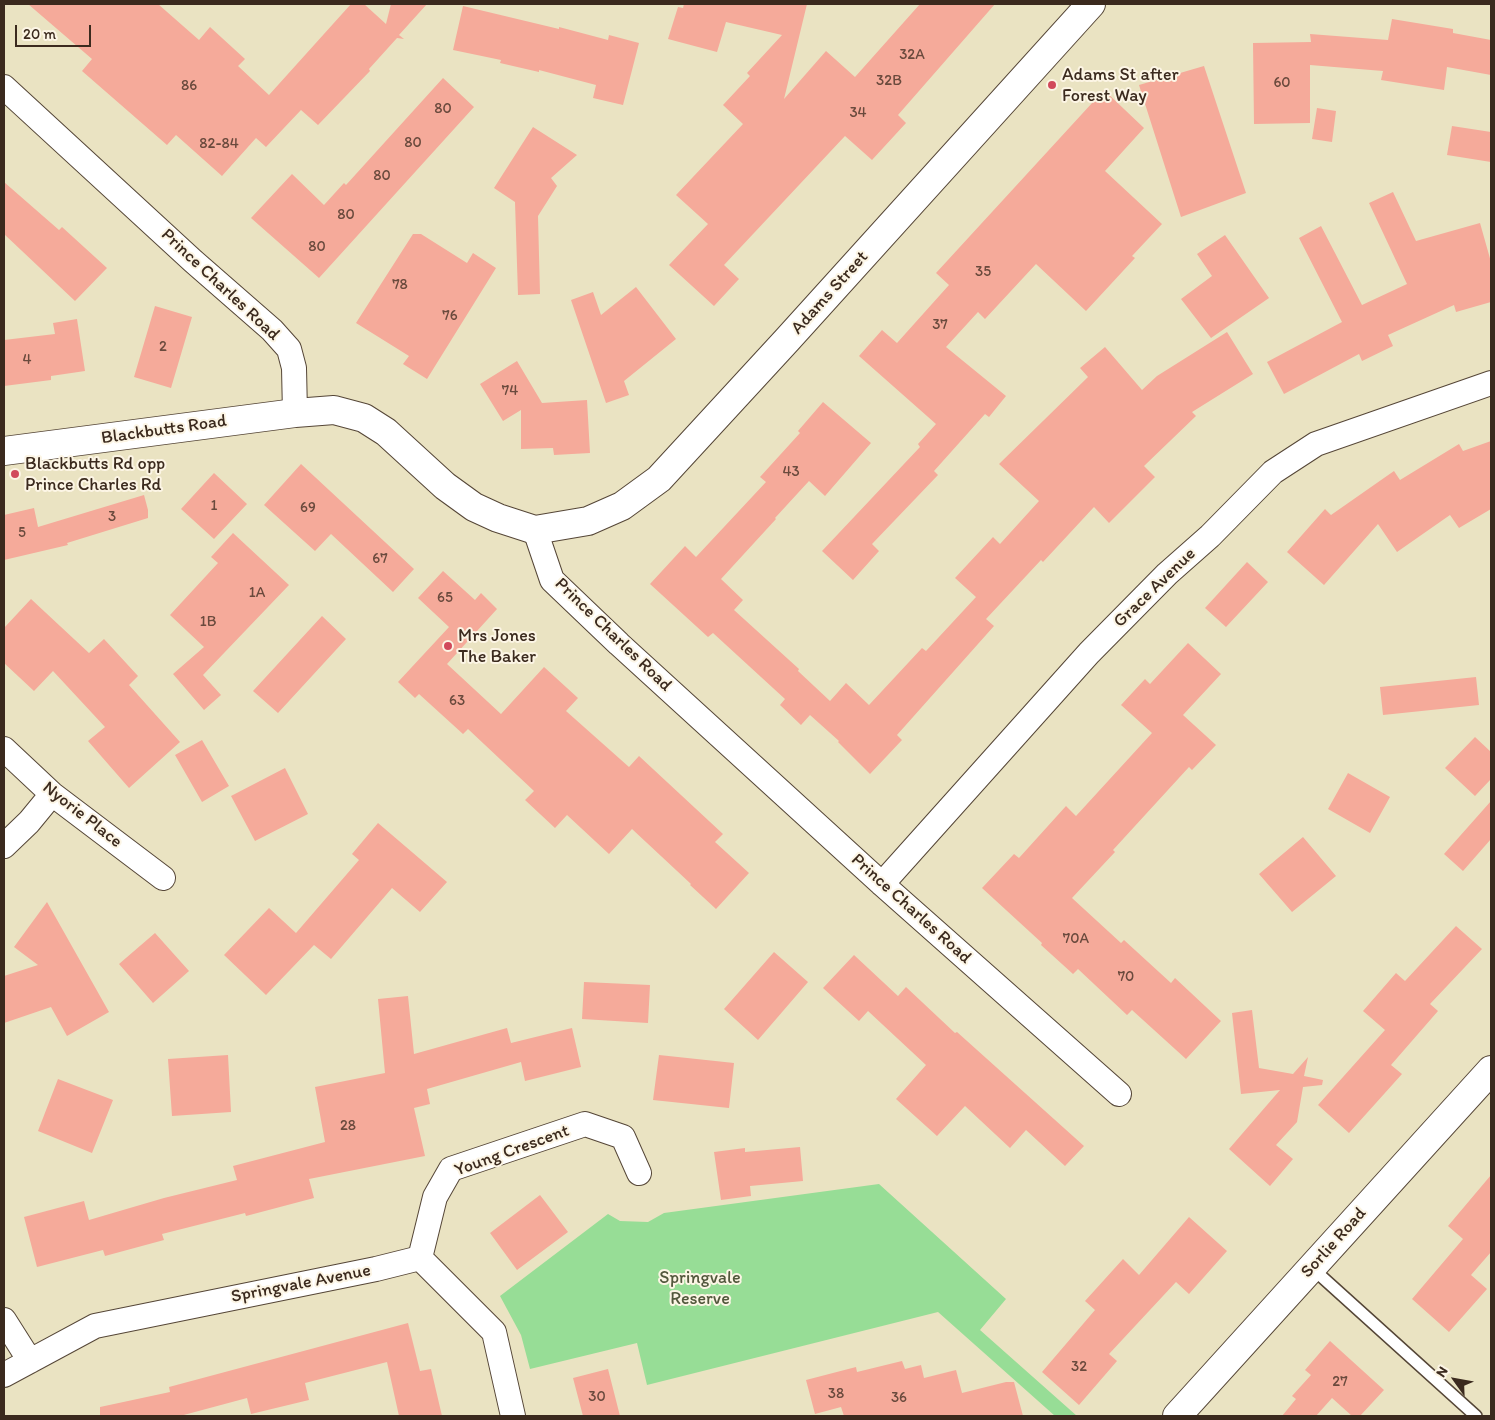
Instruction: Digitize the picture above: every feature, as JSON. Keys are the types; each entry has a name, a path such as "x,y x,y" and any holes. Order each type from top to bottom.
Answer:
{"street":[{"name":"Adams Street","path":"535,530 588,521 622,506 659,479 788,340 1091,4"},
{"name":"Prince Charles Road","path":"4,87 272,330 289,349 294,368 295,413"},
{"name":"Grace Avenue","path":"882,884 1089,653 1167,574 1210,536 1273,472 1316,444 1491,383"},
{"path":"295,413 334,410 364,418 386,432 445,486 474,507 498,518 535,530"},
{"name":"Blackbutts Road","path":"4,451 295,413"},
{"name":"Prince Charles Road","path":"535,530 552,580 619,644 882,884 1119,1094"},
{"name":"Nyorie Place","path":"4,748 52,794 163,878"},
{"path":"4,846 29,822 52,794"},
{"name":"Sorlie Road","path":"1177,1416 1491,1070"},
{"name":"Young Crescent","path":"420,1258 435,1197 451,1169 585,1124 623,1137 639,1173"},
{"path":"420,1258 494,1332 513,1416"},
{"name":"Springvale Avenue","path":"4,1375 95,1326 376,1269 420,1258"},
{"path":"4,1320 30,1361"}],"lane":[{"path":"1312,1268 1476,1416"}],"green space":[{"name":"Springvale Reserve","path":"879,1184 1006,1299 980,1330 1077,1416 1055,1416 938,1312 647,1385 637,1343 530,1369 521,1335 500,1296 608,1214 620,1221 648,1222 664,1213"}],"building":[{"path":"28,4 158,4 199,40 210,27 245,59 238,66 269,95 351,4 364,4 386,24 391,4 427,4 399,35 404,39 397,38 369,69 370,71 318,125 301,110 266,147 256,138 222,176 176,135 167,145 82,71 92,59"},
{"path":"684,4 807,4 784,99 826,51 855,77 920,4 995,4 898,115 906,123 872,160 845,136 724,265 739,279 714,306 669,265 708,224 676,195 743,124 723,105 750,76 747,73 782,35 726,22 717,52 668,39 678,7 683,8"},
{"path":"463,6 608,40 609,35 639,43 623,105 593,98 596,85 539,70 539,72 500,63 501,60 453,50"},
{"path":"1392,19 1453,29 1453,33 1491,40 1491,75 1447,67 1444,90 1381,80 1383,71 1310,65 1310,123 1254,124 1253,43 1311,42 1310,34 1388,40"},
{"path":"1204,66 1246,193 1181,217 1139,85"},
{"path":"443,78 474,107 319,278 251,218 292,174 324,205 344,183 346,185"},
{"path":"1104,90 1144,128 1105,171 1162,224 1132,256 1135,258 1086,311 1036,264 985,319 978,312 946,347 1006,396 989,417 985,414 934,471 938,475 872,544 879,551 853,580 822,551 920,447 918,444 936,424 859,356 882,330 897,343 949,285 936,273"},
{"path":"1317,108 1336,111 1332,142 1312,139"},
{"path":"1452,126 1491,132 1491,162 1447,155"},
{"path":"533,127 577,155 551,178 557,186 538,216 540,294 518,295 515,202 494,188"},
{"path":"4,182 59,230 62,227 107,268 75,301 4,234"},
{"path":"1393,192 1416,241 1480,223 1491,262 1491,302 1456,312 1454,305 1388,335 1393,346 1362,361 1359,354 1284,394 1267,362 1342,322 1299,238 1321,226 1362,305 1407,284 1369,203"},
{"path":"413,234 421,234 467,263 473,253 496,268 427,379 403,364 409,356 356,323"},
{"path":"1225,235 1269,298 1211,338 1181,299 1212,276 1197,254"},
{"path":"636,287 676,339 624,381 629,395 606,403 571,300 593,292 601,315"},
{"path":"155,306 192,317 171,388 134,377"},
{"path":"77,319 85,371 51,376 51,380 4,386 4,340 55,334 53,323"},
{"path":"1227,332 1253,374 1192,412 1196,416 1144,466 1155,477 1109,523 1094,507 1043,562 1041,560 986,619 994,626 897,735 902,740 870,774 839,741 810,715 801,725 780,705 785,699 713,633 708,637 650,584 685,546 696,557 766,482 760,477 800,433 798,431 823,402 871,443 825,496 809,481 721,579 743,600 734,610 799,669 798,671 830,701 846,683 869,705 922,648 926,651 976,597 955,578 993,537 1000,544 1039,501 999,464 1088,377 1080,368 1105,347 1142,390 1157,376"},
{"path":"517,361 542,403 587,400 590,453 554,455 553,448 521,449 521,410 503,421 480,384"},
{"path":"1491,441 1491,509 1459,528 1450,515 1397,552 1378,524 1324,585 1287,552 1325,509 1331,515 1394,471 1400,480 1459,444 1463,451"},
{"path":"301,464 414,569 393,592 331,534 315,551 264,505"},
{"path":"214,473 247,504 214,539 181,509"},
{"path":"144,495 148,518 67,543 68,545 4,560 4,515 34,508 38,527"},
{"path":"233,533 289,585 203,675 221,695 204,710 173,674 204,647 170,615 218,563 211,557"},
{"path":"1247,562 1268,582 1226,627 1205,608"},
{"path":"443,571 475,600 481,593 497,609 447,664 501,714 544,667 578,698 566,711 629,767 639,756 723,834 715,842 749,873 716,909 632,829 609,854 567,815 555,828 525,800 534,791 468,729 463,734 419,694 415,698 398,682 449,627 418,598"},
{"path":"31,599 89,653 104,639 138,676 129,685 180,742 129,788 88,741 105,727 53,671 34,691 4,663 4,628"},
{"path":"322,616 346,639 278,713 253,691"},
{"path":"1188,643 1221,674 1183,715 1216,745 1192,770 1189,767 1072,898 1121,943 1124,940 1171,983 1175,978 1221,1021 1186,1059 1132,1010 1127,1015 1078,969 1073,974 982,888 1014,854 1019,858 1066,806 1076,816 1152,733 1121,705 1145,679 1150,684"},
{"path":"1476,677 1479,705 1383,715 1380,687"},
{"path":"1475,737 1491,752 1491,779 1475,796 1445,768"},
{"path":"202,740 229,786 202,802 175,755"},
{"path":"285,768 308,814 255,841 231,796"},
{"path":"1348,773 1390,797 1370,833 1328,809"},
{"path":"1491,801 1491,839 1463,871 1444,854"},
{"path":"378,823 447,882 420,912 392,888 331,959 314,945 266,995 224,955 269,908 296,933 359,860 352,854"},
{"path":"1303,837 1336,876 1292,912 1259,874"},
{"path":"47,902 109,1012 67,1036 51,1007 4,1023 4,976 38,965 14,947"},
{"path":"1456,926 1482,949 1430,1004 1438,1011 1391,1065 1402,1074 1349,1133 1318,1105 1385,1030 1363,1011 1396,973 1405,981"},
{"path":"155,933 189,971 153,1003 119,964"},
{"path":"774,952 808,982 758,1040 724,1009"},
{"path":"854,955 898,996 906,987 955,1033 957,1032 1084,1146 1065,1166 1026,1130 1010,1148 965,1106 937,1136 896,1099 926,1065 868,1011 859,1021 823,988"},
{"path":"584,982 650,985 648,1023 582,1019"},
{"path":"408,996 414,1054 507,1028 511,1043 572,1028 581,1067 525,1081 521,1062 427,1089 430,1104 414,1108 425,1156 309,1179 314,1198 246,1216 245,1213 162,1234 164,1240 105,1256 103,1250 37,1267 24,1217 84,1201 89,1220 164,1198 237,1180 233,1166 325,1142 315,1087 385,1073 378,999"},
{"path":"1252,1010 1259,1068 1293,1074 1308,1057 1304,1076 1323,1080 1322,1085 1303,1087 1297,1122 1276,1145 1293,1159 1270,1186 1229,1149 1280,1090 1241,1094 1232,1013"},
{"path":"228,1055 231,1112 172,1116 168,1059"},
{"path":"659,1055 734,1063 729,1108 653,1100"},
{"path":"58,1079 113,1100 92,1153 38,1131"},
{"path":"800,1147 803,1181 750,1186 751,1196 721,1200 714,1152 745,1148 745,1152"},
{"path":"1491,1175 1491,1252 1471,1275 1487,1289 1449,1332 1412,1299 1463,1239 1448,1226"},
{"path":"540,1195 568,1232 517,1270 490,1233"},
{"path":"1189,1217 1227,1251 1189,1294 1176,1282 1109,1354 1117,1361 1079,1405 1042,1372 1095,1310 1085,1301 1123,1259 1139,1275"},
{"path":"408,1323 420,1371 431,1369 442,1416 399,1416 387,1362 305,1383 309,1400 251,1414 247,1398 180,1416 100,1416 100,1407 170,1392 169,1387"},
{"path":"1330,1341 1384,1390 1360,1416 1352,1416 1332,1398 1316,1416 1282,1416 1296,1399 1292,1396 1311,1375 1305,1370"},
{"path":"902,1361 905,1369 921,1365 924,1378 956,1370 962,1393 1006,1382 1014,1382 1023,1416 844,1416 841,1407 815,1414 806,1380 856,1367 857,1372"},
{"path":"608,1369 620,1416 583,1416 573,1378"}],"place":[{"name":"Adams St after Forest Way","path":"1052,85"},
{"name":"Blackbutts Rd opp Prince Charles Rd","path":"15,474"},
{"name":"Mrs Jones The Baker","path":"448,646"}]}
